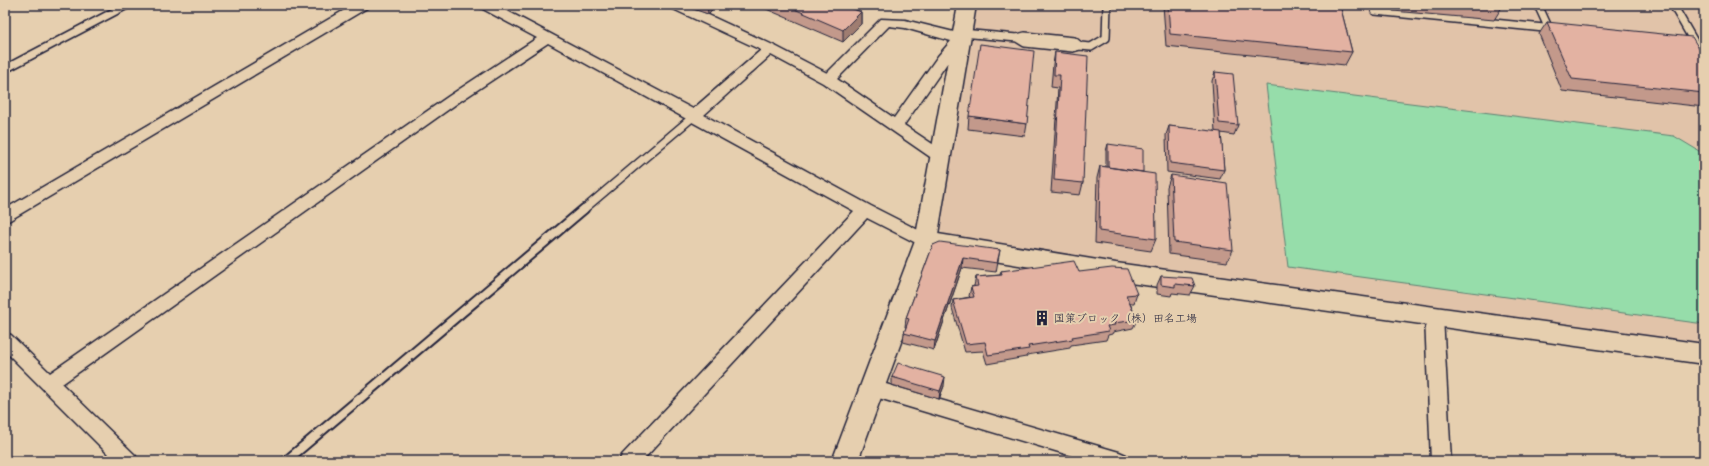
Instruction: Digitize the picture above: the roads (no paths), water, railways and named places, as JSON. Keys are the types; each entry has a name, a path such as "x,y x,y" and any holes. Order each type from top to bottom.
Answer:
{"street":[{"path":"5,217 362,5"},
{"path":"486,5 548,37 865,210 926,241 1116,272 1704,354"},
{"path":"676,5 770,49 828,80 941,157"},
{"path":"845,461 926,241 967,5"},
{"path":"828,80 886,22 896,22 945,36 962,36"},
{"path":"896,126 943,59 962,36"},
{"path":"50,383 454,99 548,37"},
{"path":"694,116 770,49"},
{"path":"629,461 865,210"},
{"path":"1434,317 1441,461"},
{"path":"5,340 50,383 121,459"},
{"path":"872,388 1119,461"}],"lane":[{"path":"5,69 127,5"},
{"path":"962,36 1017,38 1024,43 1073,48 1080,46 1091,47 1106,38 1107,5"},
{"path":"1374,5 1375,11 1564,31"},
{"path":"1538,5 1549,29"},
{"path":"1672,5 1696,45 1688,44"},
{"path":"286,461 694,116"}],"place":[{"name":"国策ブロック（株）田名工場","path":"1042,318"}]}
